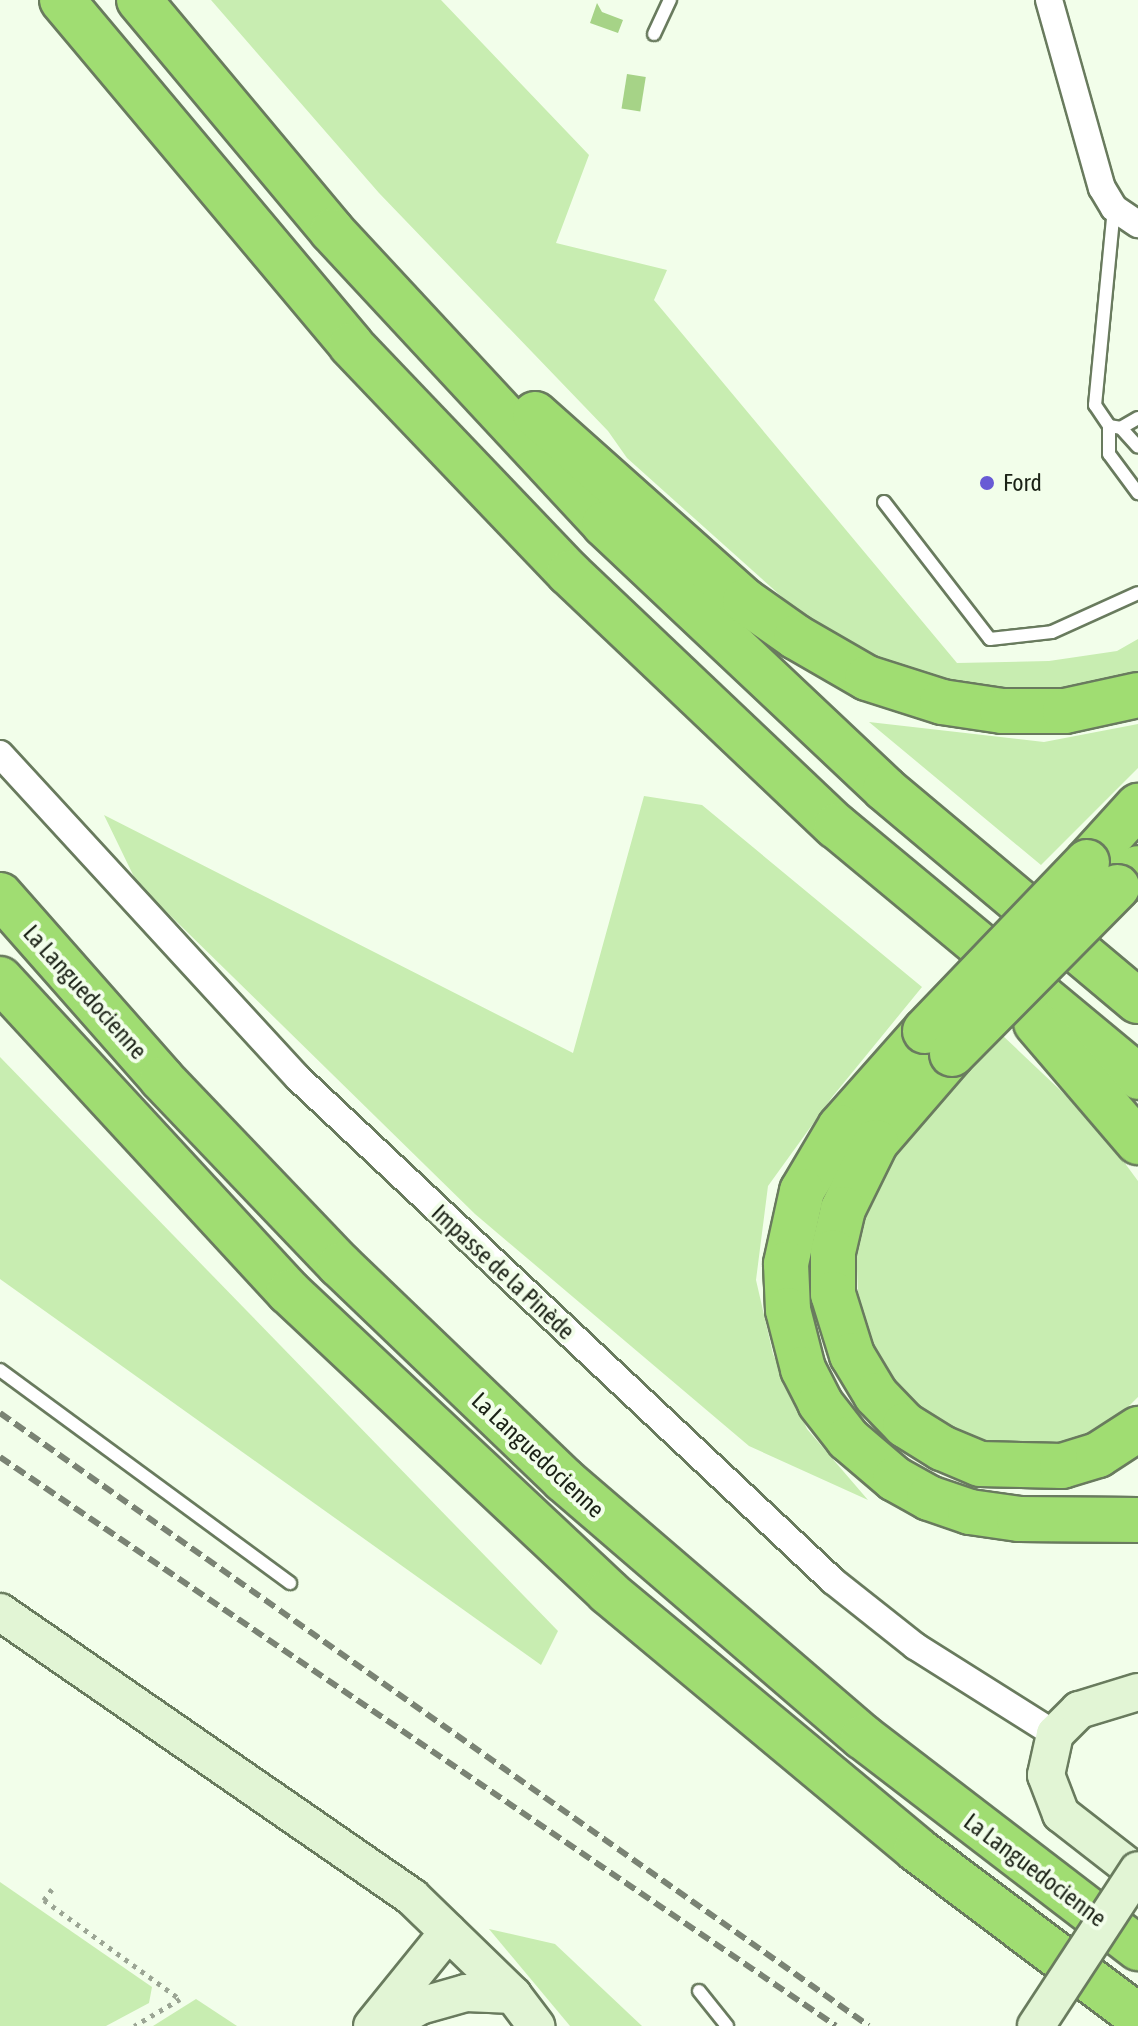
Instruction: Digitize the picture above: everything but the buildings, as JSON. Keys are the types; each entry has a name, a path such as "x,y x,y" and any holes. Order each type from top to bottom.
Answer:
{"highway":[{"path":"62,0 289,274 496,499 746,746 944,920 1138,1077"},
{"path":"139,0 332,231 530,448 705,623 952,848 1138,1001"},
{"path":"332,231 703,566 770,619 842,665 942,702 1002,711 1065,711 1138,695"},
{"path":"1138,806 1114,872 939,1042 840,1127 802,1191 786,1264 788,1310 803,1369 820,1403 848,1439 895,1479 929,1498 970,1512 1019,1519 1138,1520"},
{"name":"La Languedocienne","path":"0,895 247,1169 564,1480 863,1737 1138,1948"},
{"path":"944,920 1138,1142"},
{"path":"0,979 289,1292 608,1592 904,1839 1138,2016"},
{"path":"939,1042 876,1142 843,1209 833,1252 833,1294 857,1367 905,1425 942,1448 980,1464 1028,1468 1081,1462 1138,1429"}],"street":[{"path":"1049,0 1102,188 1114,208 1138,224"},
{"name":"Impasse de la Pinède","path":"0,754 298,1078 833,1581 915,1646 1055,1734"},
{"path":"0,1612 412,1897 513,1995 536,2026"},
{"path":"1036,2026 1138,1872 1061,1814 1046,1775 1055,1734 1079,1710 1138,1692"},
{"path":"372,2026 448,1932"},
{"path":"385,2026 420,2006 466,1993 513,1995"}],"lane":[{"path":"654,34 670,0"},
{"path":"1114,208 1095,405 1138,447"},
{"path":"1115,427 1138,418"},
{"path":"1115,427 1109,454 1138,493"},
{"path":"884,502 990,639 1052,632 1138,593"},
{"path":"0,1370 290,1583"},
{"path":"699,1991 727,2026"}],"path":[{"path":"52,1889 44,1900 180,1999 134,2026"}],"shaded area":[{"path":"211,0 441,0 589,155 556,243 667,270 654,300 957,663 1049,661 1117,651 1138,639 1138,676 1104,687 1027,691 961,687 909,674 801,614 627,458 608,431 379,193"},
{"path":"597,3 602,12 623,20 618,33 590,23"},
{"path":"627,74 646,77 640,112 622,109"},
{"path":"869,722 1044,742 1138,724 1138,768 1041,865"},
{"path":"644,796 702,805 922,987 833,1096 768,1186 756,1280 773,1354 807,1429 868,1500 749,1446 475,1214 137,883 104,815 573,1053"},
{"path":"1001,1034 1096,1124 1138,1181 1138,1397 1112,1423 1056,1445 984,1443 921,1410 894,1384 859,1315 856,1246 866,1209 901,1131"},
{"path":"0,1057 558,1631 541,1665 0,1279"},
{"path":"0,1882 152,1987 149,2003 106,2026 0,2026"},
{"path":"489,1929 555,1944 642,2026 570,2026"},
{"path":"196,1999 237,2026 153,2026"}],"railway":[{"path":"0,1413 869,2026"},
{"path":"0,1457 836,2026"}],"place":[{"name":"Ford","path":"987,483"}]}
